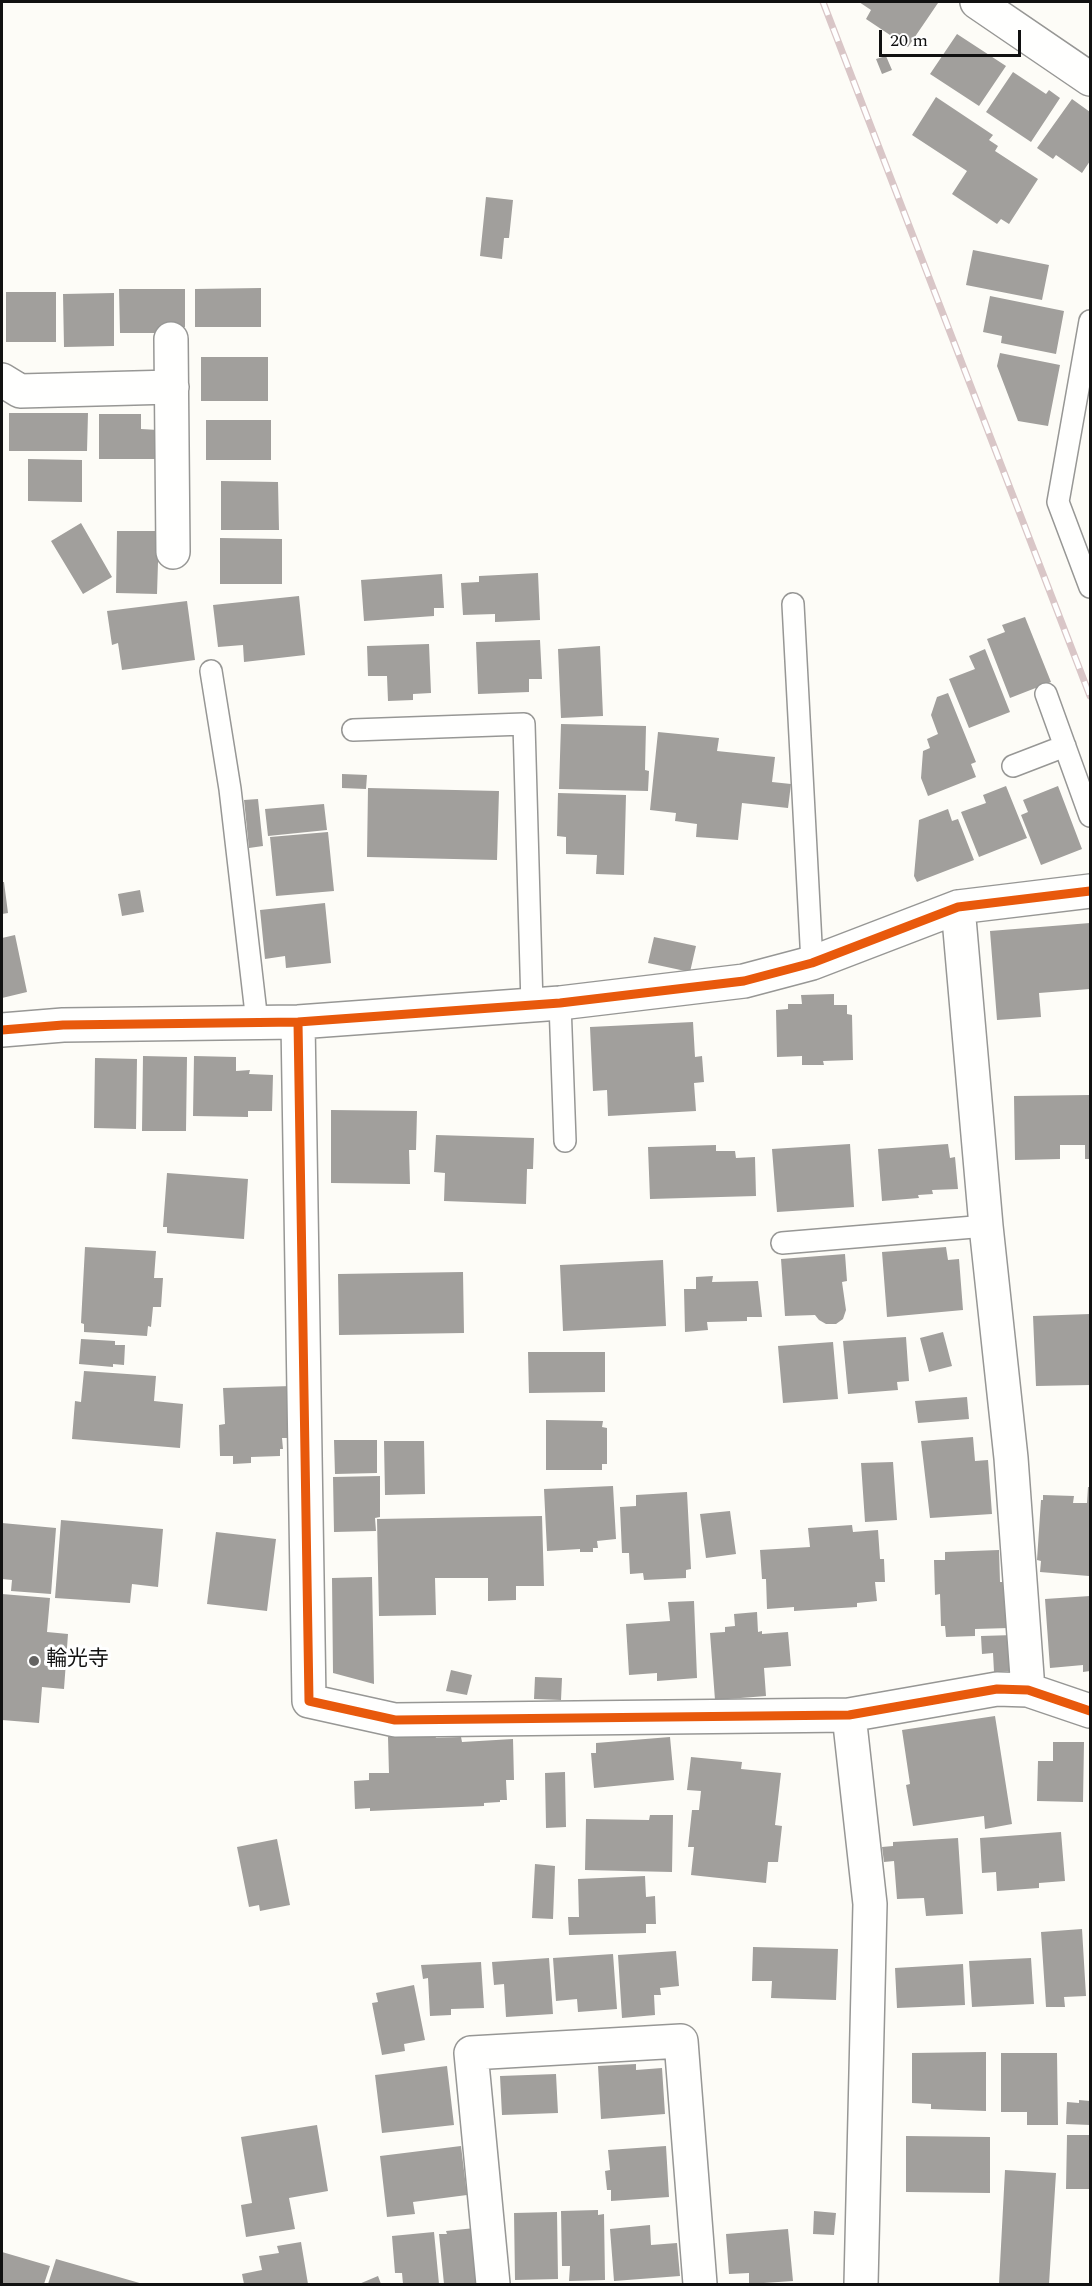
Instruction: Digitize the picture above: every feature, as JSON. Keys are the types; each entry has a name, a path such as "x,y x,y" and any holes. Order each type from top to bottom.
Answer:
{"street":[{"path":"977,2 1090,79"},
{"path":"171,339 173,552"},
{"path":"2,380 20,391 172,387"},
{"path":"2,1030 63,1025 298,1022 546,1004 744,981 812,963 958,908 1090,891"},
{"path":"958,908 986,1226 1011,1458 1028,1690"},
{"path":"298,1022 309,1701 395,1720 849,1715 997,1689 1028,1690 1090,1711"},
{"path":"849,1715 870,1904 861,2284"},
{"path":"493,2284 471,2053 681,2040 700,2284"}],"lane":[{"path":"1090,321 1058,502 1090,587"},
{"path":"793,604 812,963"},
{"path":"211,670 230,789 257,1022"},
{"path":"1046,694 1090,816"},
{"path":"353,730 524,724 546,1004 565,1141"},
{"path":"1012,766 1065,746"},
{"path":"782,1243 986,1226"}],"building":[{"path":"859,2 938,3 908,47 866,19 871,10"},
{"path":"957,34 1006,66 979,106 930,74"},
{"path":"886,56 892,70 882,74 876,59"},
{"path":"1013,72 1046,94 1049,90 1060,98 1031,142 986,112"},
{"path":"936,97 993,135 989,140 998,146 995,151 1038,179 1009,224 1001,219 997,224 952,194 967,171 912,135"},
{"path":"1072,99 1090,112 1090,161 1082,173 1056,155 1053,159 1037,148"},
{"path":"486,197 513,200 509,238 504,238 502,259 480,256"},
{"path":"973,250 1049,265 1042,300 966,285"},
{"path":"261,288 261,327 195,327 195,289"},
{"path":"119,289 185,289 185,327 158,327 158,333 120,333"},
{"path":"6,292 56,292 56,342 6,342"},
{"path":"114,293 114,346 64,347 63,294"},
{"path":"990,296 1064,311 1056,354 1001,343 1002,336 983,332"},
{"path":"1000,353 1060,365 1048,426 1018,421 997,366"},
{"path":"201,357 268,357 268,401 201,401"},
{"path":"9,413 88,413 87,451 9,451"},
{"path":"99,414 141,414 141,429 158,430 158,459 99,459"},
{"path":"206,420 271,420 271,460 206,460"},
{"path":"28,459 82,460 82,502 28,501"},
{"path":"221,481 278,482 279,530 221,530"},
{"path":"81,523 112,577 83,594 51,541"},
{"path":"117,531 159,531 157,594 116,593"},
{"path":"220,538 282,539 282,584 220,584"},
{"path":"538,573 540,620 495,622 495,614 463,615 461,583 479,582 479,576"},
{"path":"442,574 444,608 434,608 434,616 364,621 361,580"},
{"path":"299,596 305,655 244,662 243,645 218,647 213,605"},
{"path":"187,601 195,660 122,670 118,643 112,645 107,611"},
{"path":"1025,617 1051,682 1010,698 987,639 1005,632 1002,625"},
{"path":"540,640 542,679 529,679 529,692 478,694 476,642"},
{"path":"429,644 431,693 413,694 413,700 388,701 387,676 368,676 367,646"},
{"path":"600,646 603,716 561,718 558,649"},
{"path":"985,649 1010,712 969,728 949,679 975,669 969,656"},
{"path":"948,693 976,762 971,764 976,777 928,796 921,778 923,751 930,748 927,739 938,734 931,715 937,697"},
{"path":"561,724 646,726 645,770 649,771 648,791 559,789"},
{"path":"658,732 719,738 717,751 775,757 772,782 791,784 788,808 742,803 738,840 696,837 697,824 675,821 676,813 650,810"},
{"path":"342,774 367,775 366,789 342,788"},
{"path":"1006,786 1027,838 979,857 961,812 986,803 983,795"},
{"path":"1058,786 1082,849 1041,865 1021,815 1028,812 1023,800"},
{"path":"368,788 499,791 497,860 367,857"},
{"path":"558,793 626,795 624,875 596,874 597,855 566,854 566,837 557,836"},
{"path":"258,799 263,846 249,848 244,800"},
{"path":"324,804 327,830 268,836 265,809"},
{"path":"948,809 952,821 958,819 974,860 917,882 914,876 919,820"},
{"path":"328,832 334,891 276,896 270,837"},
{"path":"2,882 4,882 8,913 2,914"},
{"path":"140,890 144,912 122,916 118,894"},
{"path":"325,903 331,963 286,968 285,956 265,959 260,910"},
{"path":"1090,923 1090,989 1039,993 1041,1017 997,1020 990,931"},
{"path":"15,935 27,992 2,998 2,938"},
{"path":"654,937 696,946 690,972 648,963"},
{"path":"834,994 834,1005 847,1005 847,1014 852,1015 853,1060 823,1061 824,1065 802,1065 802,1056 777,1057 776,1010 788,1009 788,1004 802,1004 801,995"},
{"path":"693,1022 695,1057 702,1056 704,1082 694,1083 696,1111 608,1116 607,1090 593,1091 590,1027"},
{"path":"143,1056 187,1057 186,1131 142,1131"},
{"path":"194,1056 236,1057 236,1071 250,1070 249,1074 273,1075 272,1111 248,1111 248,1117 193,1116"},
{"path":"95,1058 137,1059 136,1129 94,1128"},
{"path":"1090,1095 1090,1159 1085,1159 1085,1145 1060,1145 1060,1159 1015,1160 1014,1096"},
{"path":"331,1110 417,1111 416,1150 409,1150 410,1184 331,1183"},
{"path":"436,1135 534,1138 533,1169 527,1169 526,1204 444,1201 445,1173 434,1172"},
{"path":"850,1144 854,1207 777,1212 772,1149"},
{"path":"948,1144 950,1158 955,1157 958,1189 932,1190 933,1194 918,1195 919,1198 882,1201 878,1149"},
{"path":"716,1145 716,1151 735,1151 736,1158 755,1157 756,1196 650,1199 648,1147"},
{"path":"167,1173 248,1179 244,1239 167,1233 167,1227 163,1227"},
{"path":"85,1247 156,1251 154,1278 163,1278 161,1307 153,1307 151,1327 148,1326 147,1336 84,1332 84,1324 81,1323"},
{"path":"946,1247 948,1260 959,1259 963,1310 887,1317 882,1252"},
{"path":"845,1254 847,1281 842,1282 846,1310 843,1319 836,1324 826,1324 815,1315 785,1316 781,1259"},
{"path":"663,1260 666,1326 563,1331 560,1265"},
{"path":"463,1272 464,1333 339,1335 338,1274"},
{"path":"713,1276 712,1282 758,1281 762,1317 747,1317 747,1321 707,1322 708,1330 685,1332 684,1289 696,1289 696,1277"},
{"path":"1090,1314 1090,1385 1036,1386 1033,1316"},
{"path":"943,1332 952,1366 929,1372 920,1338"},
{"path":"906,1337 909,1381 897,1382 898,1390 848,1394 843,1341"},
{"path":"81,1339 115,1341 115,1345 125,1345 124,1365 113,1364 113,1367 79,1364"},
{"path":"833,1342 838,1399 783,1403 778,1346"},
{"path":"528,1352 605,1352 605,1392 529,1393"},
{"path":"84,1371 156,1376 154,1401 183,1404 180,1448 72,1439 75,1401 81,1402"},
{"path":"292,1386 294,1438 282,1438 283,1449 280,1449 280,1456 251,1457 251,1463 233,1464 233,1456 220,1456 219,1425 225,1424 223,1388"},
{"path":"967,1397 969,1419 918,1423 915,1401"},
{"path":"546,1420 603,1421 602,1427 607,1428 607,1464 602,1464 602,1470 546,1470"},
{"path":"973,1437 975,1461 988,1460 992,1514 930,1518 921,1441"},
{"path":"334,1440 377,1440 377,1473 335,1474"},
{"path":"384,1441 424,1441 425,1494 385,1495"},
{"path":"893,1462 897,1520 865,1522 861,1463"},
{"path":"380,1476 380,1517 375,1518 376,1531 334,1532 333,1477"},
{"path":"613,1486 616,1539 597,1541 598,1548 593,1548 593,1552 580,1552 580,1549 547,1551 544,1489"},
{"path":"1088,1487 1090,1487 1089,1576 1040,1572 1041,1561 1037,1560 1043,1495 1074,1496 1073,1503 1087,1503"},
{"path":"687,1492 691,1569 686,1570 686,1578 644,1580 643,1573 630,1574 629,1553 622,1553 620,1507 636,1506 636,1495"},
{"path":"730,1511 736,1554 706,1558 700,1514"},
{"path":"542,1516 544,1586 516,1586 516,1600 488,1601 488,1578 435,1578 436,1615 379,1616 377,1519"},
{"path":"61,1520 163,1529 158,1587 132,1584 130,1603 55,1598"},
{"path":"2,1523 56,1528 51,1594 11,1591 12,1580 2,1579"},
{"path":"852,1525 853,1532 878,1530 880,1559 884,1559 885,1582 875,1582 877,1601 857,1603 857,1607 794,1611 794,1607 767,1609 766,1579 762,1579 760,1550 810,1547 808,1528"},
{"path":"216,1532 276,1539 267,1611 207,1604"},
{"path":"999,1550 1000,1582 1008,1582 1009,1628 975,1629 975,1636 946,1637 945,1626 941,1626 940,1594 935,1595 934,1560 945,1560 945,1552"},
{"path":"372,1577 374,1684 333,1673 332,1578"},
{"name":"輪光寺","path":"2,1594 50,1598 47,1632 68,1634 64,1689 42,1687 39,1723 2,1720"},
{"path":"1090,1596 1090,1671 1083,1672 1083,1665 1050,1668 1045,1599"},
{"path":"694,1601 697,1678 657,1681 657,1673 629,1675 626,1624 670,1621 668,1602"},
{"path":"757,1612 758,1632 762,1631 762,1634 788,1632 791,1666 764,1668 766,1696 715,1700 710,1633 725,1632 725,1627 735,1626 734,1614"},
{"path":"1014,1635 1016,1671 994,1672 993,1653 982,1654 981,1636"},
{"path":"451,1670 472,1675 467,1695 446,1691"},
{"path":"535,1677 562,1678 561,1700 534,1699"},
{"path":"995,1716 1012,1824 985,1829 984,1816 913,1826 906,1785 910,1784 902,1730"},
{"path":"435,1735 436,1738 461,1737 462,1742 513,1739 514,1780 506,1780 507,1800 484,1803 484,1806 370,1811 370,1808 355,1809 354,1781 369,1780 369,1773 389,1773 388,1737"},
{"path":"670,1737 674,1780 594,1788 591,1753 596,1753 596,1743"},
{"path":"1053,1742 1084,1742 1083,1802 1037,1801 1038,1761 1053,1761"},
{"path":"691,1757 742,1762 741,1769 781,1773 775,1825 782,1826 778,1862 768,1862 766,1883 691,1875 694,1847 688,1847 692,1810 699,1810 701,1791 687,1790"},
{"path":"565,1772 566,1827 546,1828 545,1773"},
{"path":"650,1815 673,1815 672,1872 585,1870 586,1819 649,1820"},
{"path":"1061,1832 1065,1881 1039,1883 1039,1888 997,1891 996,1872 982,1873 980,1838"},
{"path":"958,1838 963,1914 926,1916 924,1898 897,1899 894,1861 884,1862 882,1847 893,1846 893,1842"},
{"path":"277,1839 290,1905 260,1911 259,1905 249,1907 237,1847"},
{"path":"535,1864 555,1866 553,1919 532,1918"},
{"path":"645,1876 646,1897 655,1896 656,1924 646,1924 646,1933 569,1935 568,1917 579,1917 578,1879"},
{"path":"1082,1929 1086,1996 1064,1997 1065,2007 1046,2007 1041,1932"},
{"path":"753,1947 838,1949 836,2000 771,1998 772,1981 752,1981"},
{"path":"676,1951 679,1986 660,1988 661,1995 654,1995 655,2015 622,2018 618,1955"},
{"path":"613,1954 617,2009 578,2012 577,1999 556,2001 553,1958"},
{"path":"549,1958 553,2014 506,2017 504,1984 494,1985 492,1962"},
{"path":"1031,1958 1034,2004 972,2007 969,1961"},
{"path":"481,1962 484,2008 451,2009 451,2015 430,2016 428,1978 423,1979 421,1965"},
{"path":"963,1964 965,2005 897,2008 895,1968"},
{"path":"414,1985 425,2040 404,2044 405,2051 382,2055 372,2003 378,2002 376,1993"},
{"path":"986,2052 986,2111 931,2109 931,2104 912,2103 912,2053"},
{"path":"1001,2053 1057,2053 1058,2125 1027,2125 1027,2112 1001,2112"},
{"path":"636,2064 636,2070 662,2068 665,2114 601,2119 598,2066"},
{"path":"447,2066 454,2125 382,2133 375,2075"},
{"path":"556,2074 558,2113 502,2115 500,2076"},
{"path":"1079,2100 1090,2101 1090,2125 1066,2124 1067,2102 1079,2103"},
{"path":"317,2125 328,2191 289,2198 295,2229 246,2237 241,2205 252,2203 241,2137"},
{"path":"1067,2135 1090,2135 1090,2189 1066,2189"},
{"path":"906,2136 990,2137 990,2193 906,2192"},
{"path":"461,2146 467,2195 413,2202 415,2214 387,2217 380,2156"},
{"path":"666,2146 669,2197 611,2201 611,2190 607,2190 605,2171 610,2170 608,2150"},
{"path":"1005,2170 1056,2173 1049,2284 999,2284"},
{"path":"598,2210 598,2215 604,2214 605,2280 569,2281 570,2266 562,2266 561,2211"},
{"path":"814,2211 836,2213 834,2235 813,2234"},
{"path":"557,2212 558,2279 515,2280 514,2213"},
{"path":"650,2225 651,2245 677,2243 680,2276 614,2281 610,2229"},
{"path":"475,2228 481,2284 444,2284 439,2234 447,2234 446,2231"},
{"path":"788,2229 793,2281 749,2284 749,2273 729,2274 726,2234"},
{"path":"434,2232 439,2284 403,2284 402,2273 395,2273 392,2236"},
{"path":"301,2242 308,2284 244,2284 242,2274 262,2270 259,2256 279,2253 277,2246"},
{"path":"2,2252 50,2266 44,2284 2,2284"},
{"path":"56,2259 143,2284 48,2284"},
{"path":"378,2276 381,2284 359,2284"}],"railway":[{"path":"823,2 1090,696"}],"cycle path":[{"path":"2,1030 63,1025 298,1022 560,1003 744,981 812,963 958,907 1090,891"},
{"path":"298,1022 309,1701 395,1720 849,1715 997,1689 1028,1690 1090,1711"}],"place":[{"name":"輪光寺","path":"34,1661"}]}
